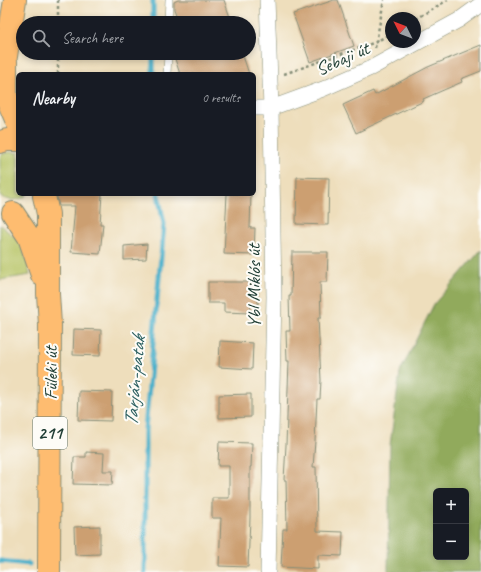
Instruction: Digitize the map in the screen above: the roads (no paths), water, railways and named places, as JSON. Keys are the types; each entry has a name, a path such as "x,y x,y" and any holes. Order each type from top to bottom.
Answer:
{"main road":[{"path":"15,0 3,66 6,96 16,119"},
{"path":"0,142 16,140"},
{"name":"Füleki út","path":"6,212 25,211 36,205 44,196"},
{"name":"Füleki út","path":"45,196 48,214 48,294 50,324 48,572"},
{"name":"Füleki út","path":"6,212 29,237 48,294"}],"street":[{"name":"Ybl Miklós út","path":"266,0 271,108 274,297 268,572"},
{"name":"Sebaji út","path":"256,108 271,108 323,89 371,68 459,20 481,4"}],"lane":[{"path":"168,16 169,0"},
{"path":"167,72 168,60"}],"waterway":[{"name":"Tarján-patak","path":"153,0 153,16"},
{"name":"Tarján-patak","path":"153,60 153,72"},
{"name":"Tarján-patak","path":"145,572 145,430 164,224 158,196"},
{"path":"0,561 29,564"}]}
